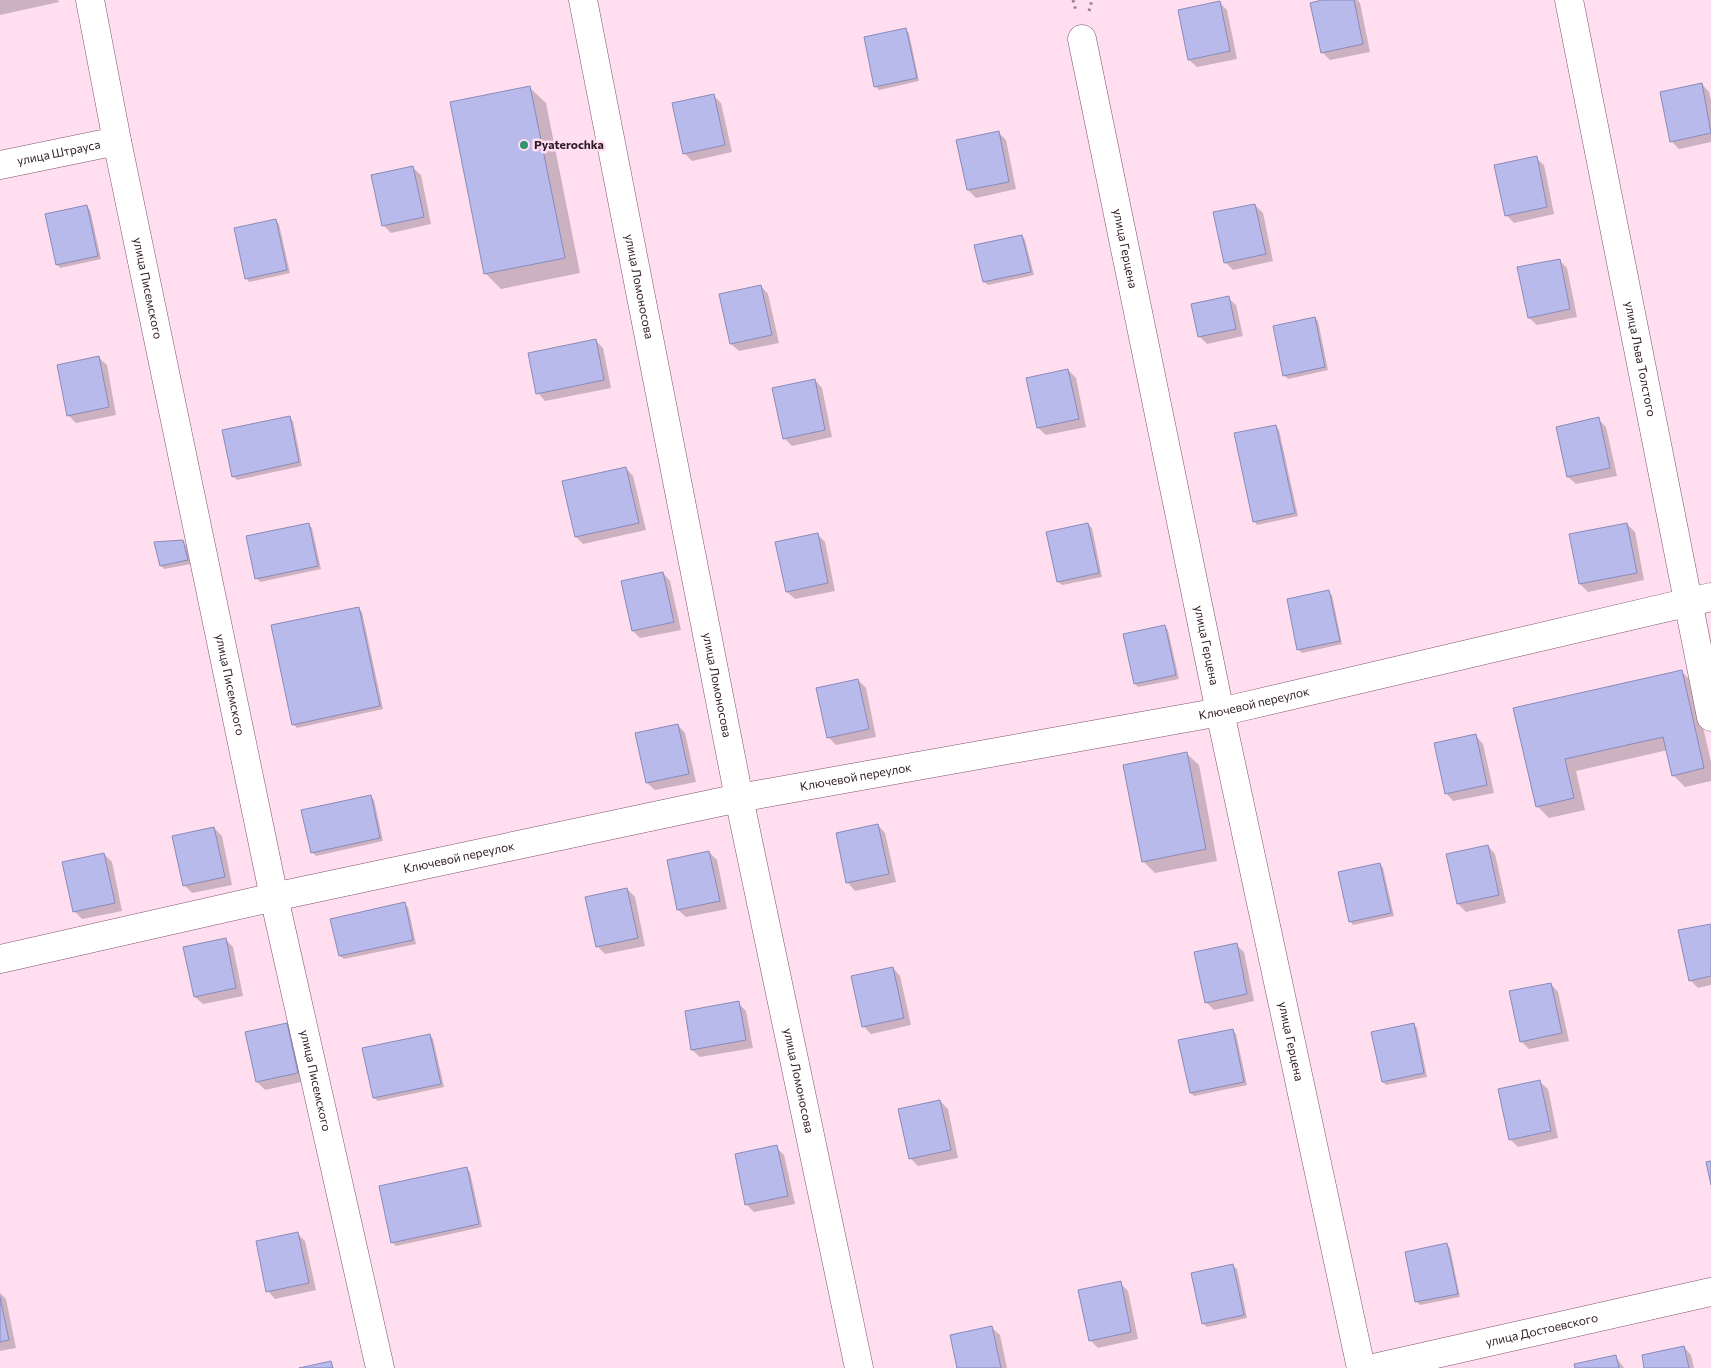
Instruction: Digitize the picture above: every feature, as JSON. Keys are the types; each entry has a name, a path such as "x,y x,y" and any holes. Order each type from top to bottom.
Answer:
{"street":[{"name":"улица Писемского","path":"90,0 117,141 274,897 380,1368"},
{"name":"улица Ломоносова","path":"583,0 739,798 859,1368"},
{"name":"улица Льва Толстого","path":"1569,0 1699,599 1711,717"},
{"name":"улица Герцена","path":"1082,39 1220,712 1361,1368"},
{"name":"улица Штрауса","path":"0,165 117,141"},
{"name":"Ключевой переулок","path":"0,959 274,897 739,798 1220,712 1699,599"},
{"name":"улица Достоевского","path":"1374,1368 1711,1292"}],"building":[{"path":"1322,0 1354,0 1363,44 1321,53 1310,3"},
{"path":"1220,1 1230,51 1188,60 1178,10"},
{"path":"906,28 917,78 874,87 864,37"},
{"path":"1702,83 1711,133 1670,142 1660,92"},
{"path":"530,86 565,258 484,274 450,102"},
{"path":"714,94 725,145 683,154 672,103"},
{"path":"999,131 1009,182 967,190 956,140"},
{"path":"1537,156 1547,207 1505,216 1494,165"},
{"path":"413,166 424,217 382,226 371,175"},
{"path":"1255,204 1266,254 1224,263 1213,212"},
{"path":"87,205 98,256 56,265 45,214"},
{"path":"276,219 287,270 245,279 234,228"},
{"path":"1022,235 1031,272 983,282 974,245"},
{"path":"1560,259 1570,309 1528,318 1517,267"},
{"path":"761,285 772,335 730,344 719,294"},
{"path":"1229,296 1236,329 1198,337 1191,304"},
{"path":"1315,317 1325,367 1283,376 1273,326"},
{"path":"596,339 604,380 536,394 528,353"},
{"path":"99,356 109,407 67,416 57,365"},
{"path":"1068,369 1079,419 1037,428 1026,378"},
{"path":"815,379 825,430 783,439 772,388"},
{"path":"290,416 299,462 232,477 222,430"},
{"path":"1599,417 1610,468 1567,477 1556,427"},
{"path":"1276,425 1295,513 1253,522 1234,433"},
{"path":"626,467 639,523 575,537 562,481"},
{"path":"309,523 318,566 255,579 246,536"},
{"path":"1088,523 1099,573 1057,582 1046,532"},
{"path":"1627,523 1637,573 1579,584 1569,534"},
{"path":"818,533 828,583 786,592 775,542"},
{"path":"183,540 188,560 160,566 154,542"},
{"path":"663,572 674,622 632,631 621,581"},
{"path":"1329,590 1340,641 1297,650 1287,599"},
{"path":"359,607 380,706 292,725 271,625"},
{"path":"1165,625 1176,675 1134,684 1123,634"},
{"path":"1682,670 1704,768 1672,776 1663,737 1565,759 1574,798 1536,807 1513,708"},
{"path":"858,679 869,729 827,738 816,688"},
{"path":"678,724 689,774 646,783 635,733"},
{"path":"1476,734 1487,785 1445,794 1434,743"},
{"path":"1187,752 1206,849 1142,862 1123,765"},
{"path":"371,795 380,838 311,853 301,810"},
{"path":"878,824 889,874 846,883 836,833"},
{"path":"214,827 225,877 183,886 172,836"},
{"path":"1488,845 1499,895 1457,904 1446,854"},
{"path":"709,851 720,901 677,910 667,860"},
{"path":"104,853 115,903 73,912 62,862"},
{"path":"1380,863 1391,913 1349,922 1338,872"},
{"path":"627,888 638,938 596,947 585,897"},
{"path":"405,902 413,940 339,956 330,919"},
{"path":"1711,924 1711,976 1689,981 1678,930"},
{"path":"226,938 236,988 194,997 183,947"},
{"path":"1237,943 1247,994 1205,1003 1194,952"},
{"path":"893,967 904,1018 862,1027 851,976"},
{"path":"1551,983 1562,1033 1520,1042 1509,991"},
{"path":"739,1001 746,1040 691,1050 685,1011"},
{"path":"287,1023 298,1073 256,1082 245,1032"},
{"path":"1414,1023 1424,1073 1382,1082 1371,1032"},
{"path":"1233,1029 1244,1082 1190,1093 1178,1040"},
{"path":"430,1034 441,1084 373,1098 362,1048"},
{"path":"1540,1080 1551,1131 1509,1140 1498,1089"},
{"path":"940,1100 951,1150 909,1159 898,1109"},
{"path":"777,1145 788,1196 745,1205 735,1154"},
{"path":"1711,1161 1711,1185 1706,1162"},
{"path":"467,1167 479,1224 391,1243 379,1186"},
{"path":"298,1232 309,1283 266,1292 256,1241"},
{"path":"1447,1243 1458,1294 1415,1302 1405,1252"},
{"path":"1233,1264 1244,1315 1202,1324 1191,1273"},
{"path":"1121,1281 1131,1332 1089,1341 1078,1290"},
{"path":"0,1297 9,1340 0,1342"},
{"path":"992,1326 1001,1368 957,1368 950,1335"},
{"path":"1684,1346 1689,1368 1644,1368 1642,1355"},
{"path":"1616,1355 1619,1368 1575,1368 1574,1364"},
{"path":"331,1361 333,1368 299,1368"}],"place":[{"name":"Pyaterochka","path":"524,145"}]}
